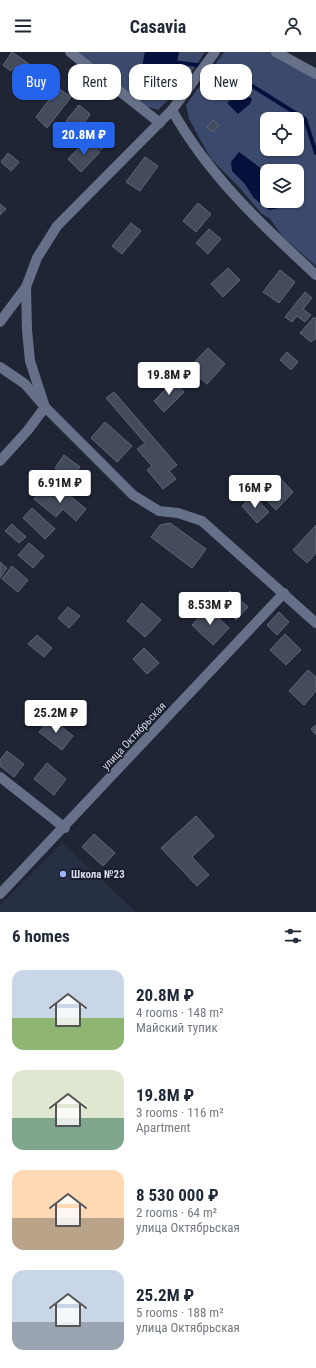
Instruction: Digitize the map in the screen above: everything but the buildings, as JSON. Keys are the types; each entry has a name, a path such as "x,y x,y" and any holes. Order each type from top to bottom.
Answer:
{"street":[{"path":"70,52 160,123"},
{"path":"0,322 26,287 37,258 58,226 172,110 215,52"},
{"path":"276,52 316,74"},
{"path":"172,110 184,131 233,195 316,275"},
{"path":"26,287 30,361 45,407"},
{"path":"0,367 25,384 45,407 133,495 160,511 178,513 202,521 316,623"},
{"path":"0,461 32,425 45,407"},
{"name":"улица Октябрьская","path":"0,894 65,828 284,593"},
{"path":"0,777 65,828"}],"shaded area":[{"path":"74,52 145,52 143,64 129,64 129,94 121,88 121,64 90,64"},
{"path":"145,52 179,52 176,64 143,64"},
{"path":"179,52 205,52 192,71 192,64 176,64"},
{"path":"224,52 270,52 316,78 316,266 283,237 270,219 261,213 238,186 211,159 189,119 186,105 190,100 192,100 192,97 200,85 200,100 252,100 252,64 215,64"},
{"path":"137,100 168,100 158,110 145,106"},
{"path":"230,100 252,100 250,104 238,114 227,103"},
{"path":"239,152 260,168 260,203 254,198 245,184 232,171 231,162"},
{"path":"266,208 279,208 269,210"},
{"name":"Школа №23","path":"62,843 136,912 0,912 0,905"}],"waterway":[{"path":"173,62 200,65"},
{"path":"252,86 305,119 316,153"}],"place":[{"name":"Школа №23","path":"63,874"}]}
